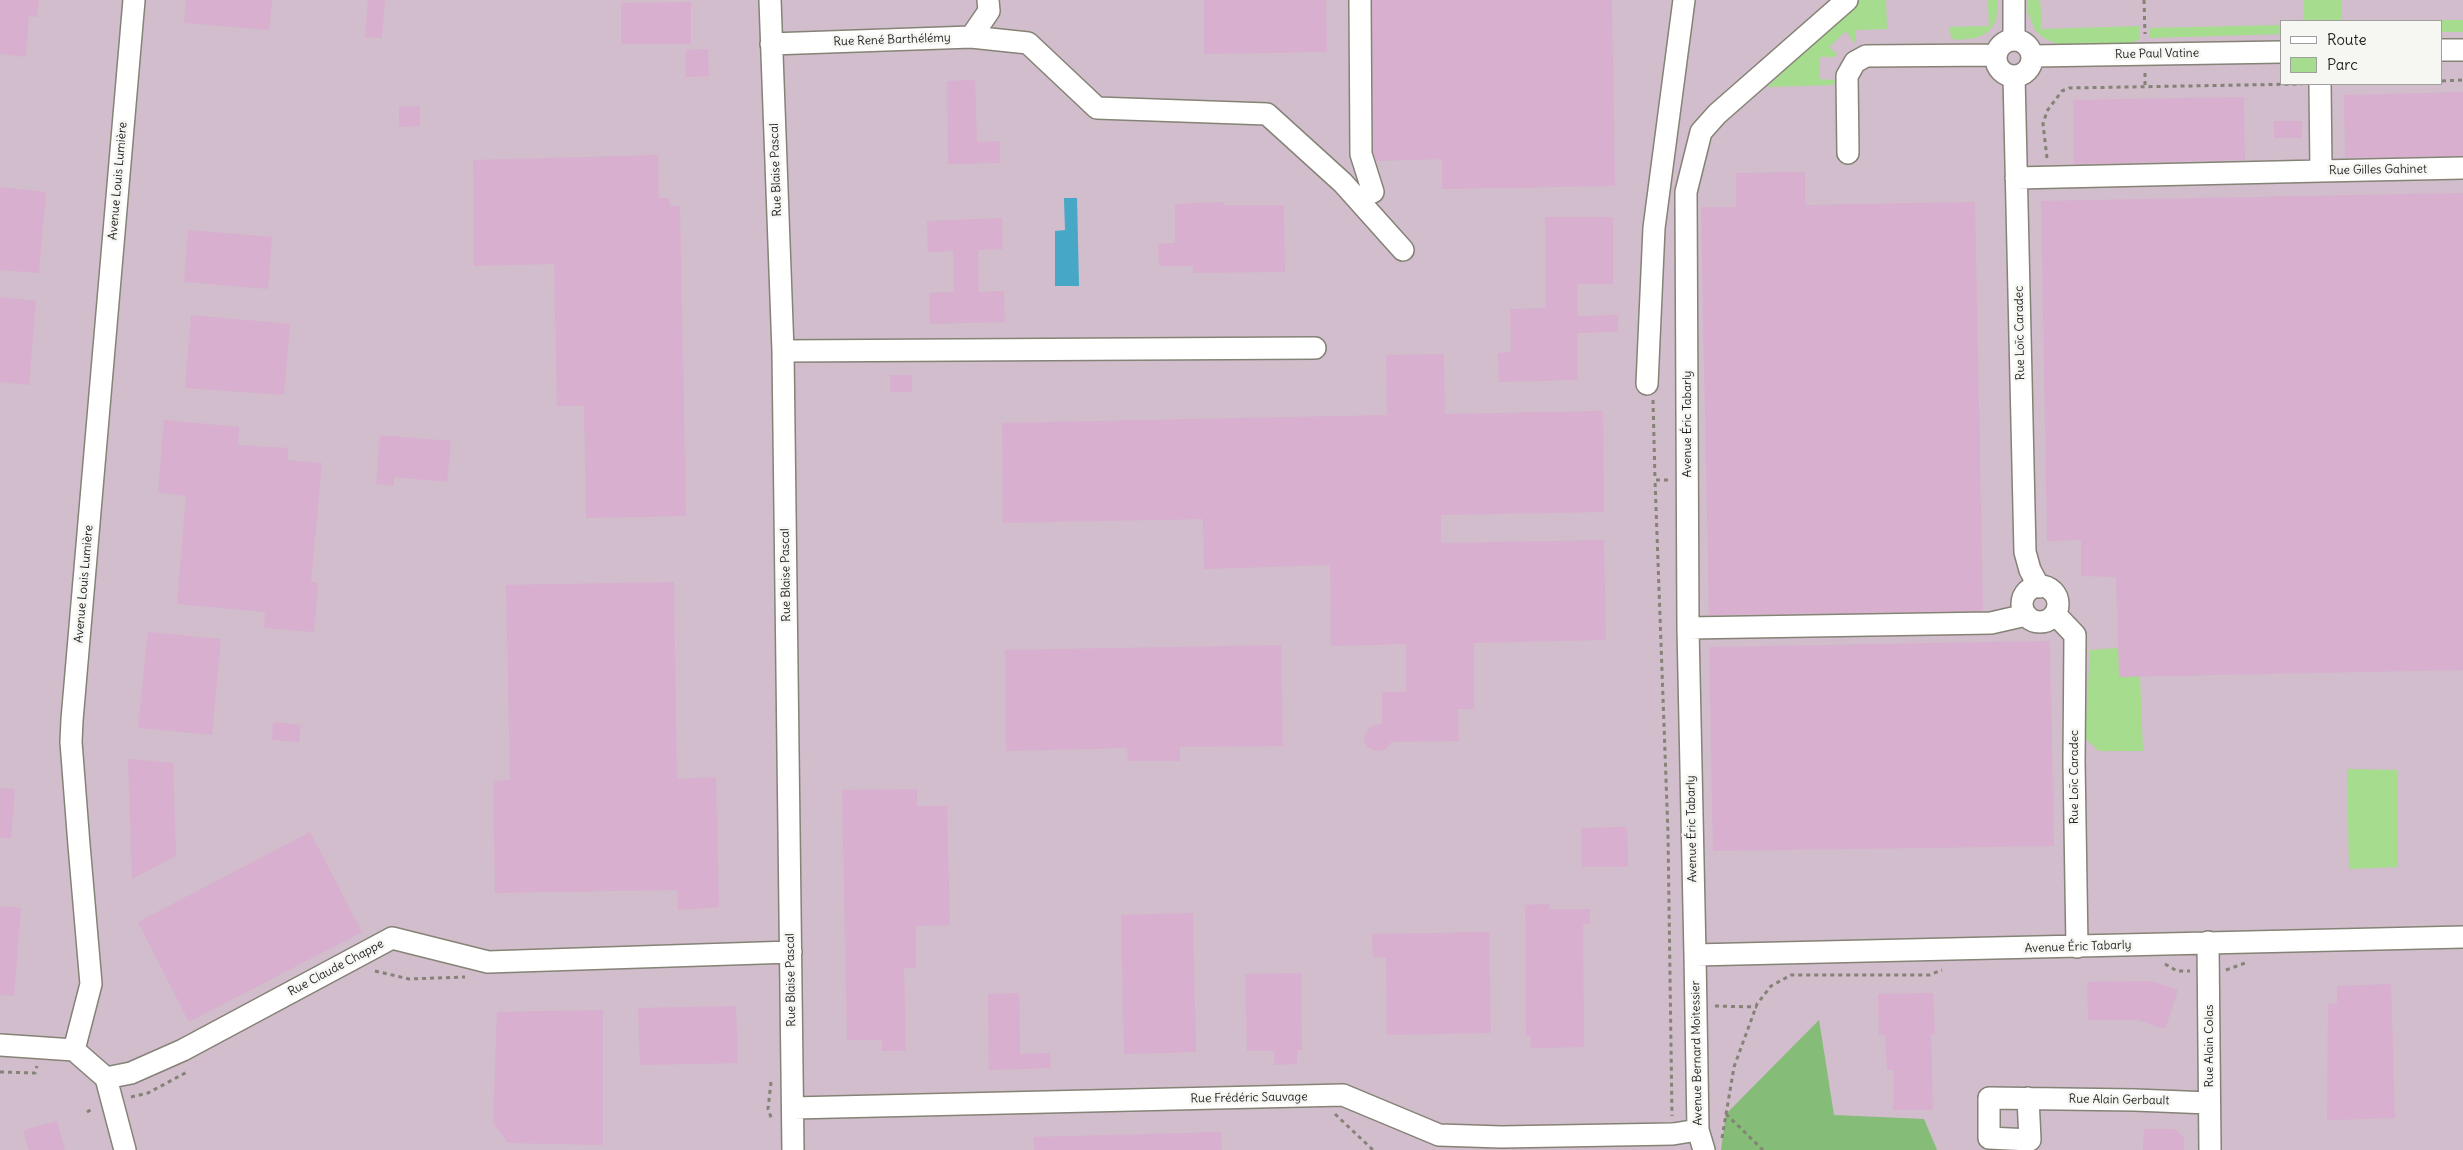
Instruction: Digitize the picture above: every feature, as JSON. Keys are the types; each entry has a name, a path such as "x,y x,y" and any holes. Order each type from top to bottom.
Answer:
{"street":[{"name":"Avenue Louis Lumière","path":"74,1050 91,984 78,845 72,735 134,0"},
{"name":"Rue Blaise Pascal","path":"770,0 783,352 793,1150"},
{"path":"971,37 989,10 988,0"},
{"path":"1360,0 1361,154 1373,192"},
{"path":"1650,389 1654,228 1684,0"},
{"name":"Avenue Éric Tabarly","path":"1847,0 1717,114 1701,132 1686,192 1688,628 1695,955 2463,936"},
{"path":"2014,0 2014,39"},
{"name":"Rue René Barthélémy","path":"771,44 971,37 1028,42 1097,108 1267,114 1343,183 1403,250"},
{"path":"2014,39 2024,42 2033,56 2030,68 2020,76 2007,75 1998,67 1996,55 2004,42 2014,39"},
{"path":"2443,50 2463,50"},
{"name":"Rue Paul Vatine","path":"2033,56 2280,52"},
{"path":"1848,153 1847,76 1855,62 1866,56 1985,57 1996,55"},
{"name":"Rue Loïc Caradec","path":"2014,76 2025,552 2030,570 2039,586"},
{"name":"Rue Gilles Gahinet","path":"2320,85 2321,171 2463,168"},
{"path":"2016,178 2321,171"},
{"path":"783,352 1316,348"},
{"path":"2039,586 2050,589 2057,598 2058,609 2055,614 2047,621 2035,622 2026,615 2022,605 2025,594 2039,586"},
{"name":"Rue Loïc Caradec","path":"2055,614 2075,635 2074,762 2077,947"},
{"path":"1688,628 1991,623 2026,615"},
{"name":"Rue Claude Chappe","path":"106,1078 131,1073 183,1050 392,938 488,962 791,952"},
{"name":"Rue Alain Colas","path":"2208,942 2210,1150"},
{"name":"Avenue Bernard Moitessier","path":"1695,955 1708,1141"},
{"path":"0,1045 74,1050 106,1078 125,1150"},
{"name":"Rue Frédéric Sauvage","path":"793,1118 1343,1095 1440,1134 1501,1137 1673,1134 1708,1141"},
{"name":"Rue Alain Gerbault","path":"2028,1098 2209,1103"}],"path":[{"path":"2443,81 2463,80"},
{"path":"2049,176 2043,124 2047,111 2062,91 2068,88 2280,85"},
{"path":"1650,389 1656,480 1668,834 1673,1134"},
{"path":"1656,480 1688,480"},
{"path":"2156,964 2165,964 2177,971 2231,970 2253,960"},
{"path":"1708,1141 1726,1114 1734,1067 1758,1004 1771,986 1791,975 1929,975 1947,968"},
{"path":"368,975 376,970 409,980 474,977"},
{"path":"87,1112 111,1101 148,1093 190,1070"},
{"path":"0,1072 35,1073"},
{"path":"772,1072 768,1108 774,1128 793,1118"},
{"path":"1329,1109 1373,1150"},
{"path":"1726,1114 1762,1150"}],"shaded area":[{"path":"0,0 2463,0 2463,1150 0,1150"}],"green space":[{"path":"1860,0 1886,0 1887,29 1855,30 1856,45 1846,31 1829,47 1837,54 1834,57 1819,57 1820,79 1835,80 1834,85 1767,87"},
{"path":"1988,0 1998,0 1996,21 1988,32 1976,38 1955,40 1951,37 1949,27 1989,26"},
{"path":"2027,0 2040,0 2042,29 2140,26 2139,39 2132,43 2060,44 2052,42 2042,37 2035,30 2028,13"},
{"path":"2304,0 2341,0 2342,20 2303,20"},
{"path":"2443,20 2463,20 2463,32 2443,32"},
{"path":"2280,25 2280,34 2150,38 2150,28"},
{"path":"2118,648 2140,676 2143,751 2099,751 2085,738 2090,650"},
{"path":"2347,769 2397,770 2398,867 2349,869"},
{"path":"1819,1020 1834,1115 1924,1119 1937,1150 1721,1150 1726,1114"}],"water":[{"path":"1064,198 1077,198 1079,286 1055,286 1055,231 1065,230"}],"building":[{"path":"0,0 39,0 37,17 29,16 26,57 0,54"},
{"path":"186,0 272,0 269,30 184,23"},
{"path":"368,0 385,0 382,38 365,37"},
{"path":"1204,0 1326,0 1327,52 1204,54"},
{"path":"1372,0 1612,0 1615,186 1442,189 1442,159 1376,161 1373,152"},
{"path":"691,2 691,44 621,44 621,3"},
{"path":"708,49 709,76 685,77 686,50"},
{"path":"975,80 977,142 1000,141 1000,163 948,164 947,81"},
{"path":"2463,92 2463,156 2345,158 2344,95"},
{"path":"2244,97 2245,160 2074,164 2073,100"},
{"path":"420,106 420,126 399,127 399,107"},
{"path":"2274,121 2302,121 2302,138 2274,138"},
{"path":"658,155 659,198 669,198 670,206 680,206 686,516 586,518 584,406 557,406 554,264 474,266 473,160"},
{"path":"1805,172 1805,205 1975,202 1983,611 1709,615 1701,207 1736,207 1736,173"},
{"path":"0,187 46,192 39,273 0,270"},
{"path":"2463,193 2463,670 2119,677 2116,577 2081,576 2081,540 2047,541 2041,201"},
{"path":"1224,202 1224,205 1284,205 1285,272 1193,273 1193,266 1159,266 1158,244 1175,243 1175,204"},
{"path":"1545,217 1613,217 1613,284 1577,284 1578,316 1618,315 1618,332 1577,333 1578,380 1499,382 1498,353 1511,352 1510,309 1546,308"},
{"path":"1002,218 1003,249 978,250 979,292 1004,291 1005,322 930,324 929,293 954,292 953,251 928,252 927,221"},
{"path":"188,230 272,237 268,289 184,282"},
{"path":"0,297 36,301 29,385 0,382"},
{"path":"191,315 290,324 284,395 185,388"},
{"path":"1444,354 1445,414 1603,411 1604,512 1441,515 1441,543 1604,540 1606,640 1474,643 1474,709 1458,709 1459,741 1391,742 1386,749 1379,751 1372,750 1367,746 1364,740 1366,732 1372,726 1382,724 1382,692 1406,692 1406,644 1331,646 1330,565 1204,569 1203,519 1003,523 1002,423 1387,415 1386,355"},
{"path":"890,375 912,375 912,392 890,392"},
{"path":"164,420 239,427 238,445 288,448 288,460 322,463 311,582 318,583 314,632 264,628 265,612 177,604 186,496 158,492"},
{"path":"380,435 451,441 447,482 394,477 394,486 376,484"},
{"path":"674,582 677,779 716,777 719,907 678,910 677,890 495,893 493,781 510,780 506,585"},
{"path":"148,632 221,639 212,735 138,728"},
{"path":"2050,641 2054,846 1713,851 1709,647"},
{"path":"1281,645 1283,746 1180,747 1180,761 1128,761 1127,748 1006,751 1005,650"},
{"path":"273,722 301,725 299,742 272,740"},
{"path":"128,759 173,763 176,856 132,879"},
{"path":"0,788 15,789 11,838 0,838"},
{"path":"917,789 917,806 947,806 950,925 916,926 916,968 904,968 906,1051 882,1051 882,1040 847,1040 842,790"},
{"path":"1627,827 1628,867 1582,867 1581,828"},
{"path":"310,832 362,932 189,1022 138,922"},
{"path":"1549,904 1549,909 1590,909 1590,924 1583,924 1584,1047 1531,1048 1531,1036 1526,1036 1525,905"},
{"path":"0,906 21,908 14,996 0,995"},
{"path":"1193,913 1196,1052 1124,1054 1121,915"},
{"path":"1489,932 1491,1033 1387,1035 1386,958 1373,957 1372,934"},
{"path":"1301,973 1302,1050 1297,1050 1297,1064 1274,1065 1274,1051 1247,1051 1245,974"},
{"path":"2151,981 2178,990 2165,1029 2138,1020 2088,1020 2087,982"},
{"path":"2391,984 2395,1118 2327,1120 2328,1004 2337,1003 2337,986"},
{"path":"1019,993 1020,1054 1050,1053 1051,1068 989,1070 988,994"},
{"path":"1933,993 1935,1034 1931,1034 1933,1110 1893,1110 1894,1070 1887,1070 1885,1035 1879,1035 1878,994"},
{"path":"736,1006 738,1063 640,1065 638,1008"},
{"path":"603,1010 603,1145 508,1143 493,1123 497,1012"},
{"path":"57,1121 65,1150 29,1150 23,1130"},
{"path":"2144,1129 2174,1129 2184,1137 2184,1150 2143,1150"},
{"path":"1221,1132 1222,1150 1034,1150 1034,1137"}]}
